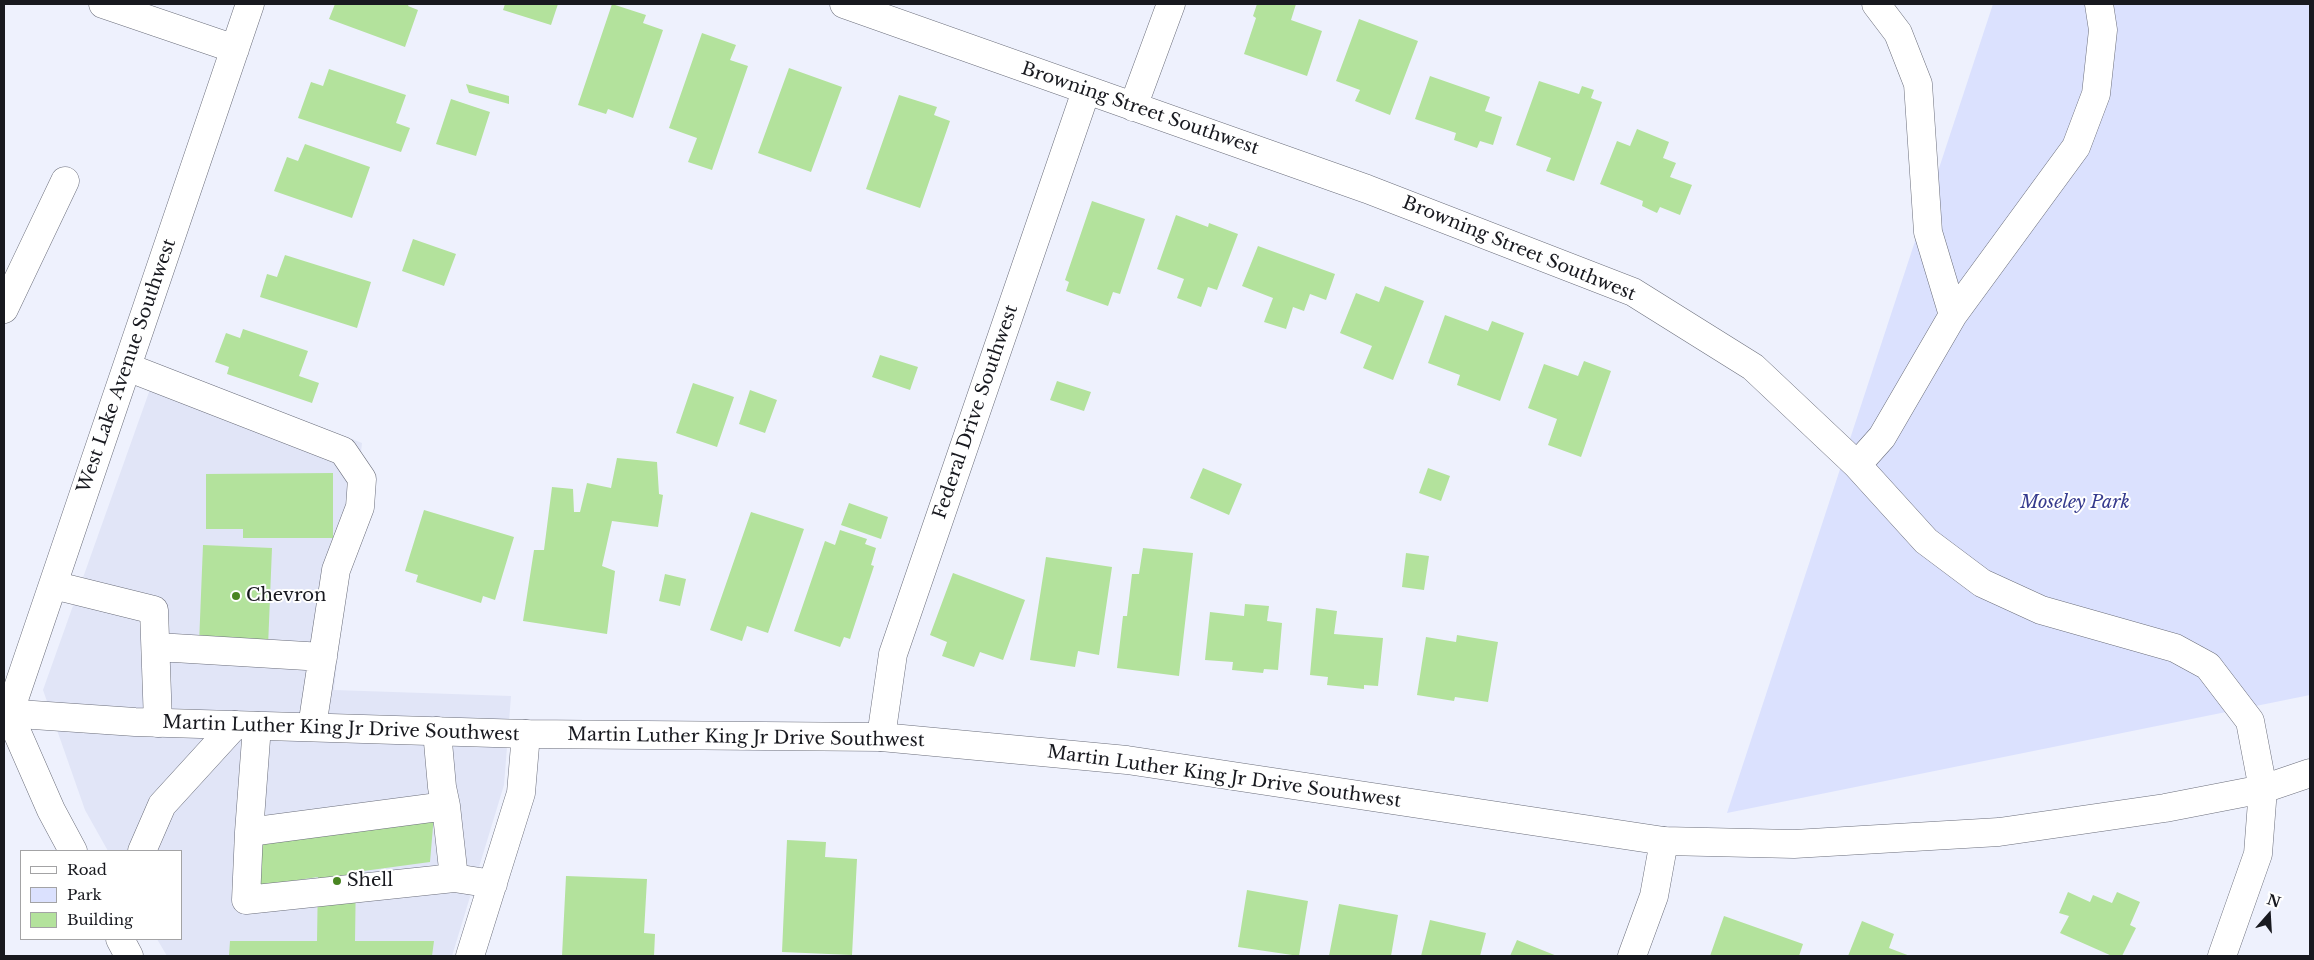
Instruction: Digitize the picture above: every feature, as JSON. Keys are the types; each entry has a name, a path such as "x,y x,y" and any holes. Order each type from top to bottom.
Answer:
{"main road":[{"path":"103,4 235,49"},
{"name":"West Lake Avenue Southwest","path":"5,717 53,585 250,4"},
{"name":"Browning Street Southwest","path":"844,4 1133,108 1367,189 1633,292 1753,367 1857,464 1926,541 1982,583 2041,610 2176,648 2208,666 2250,721 2263,789 2258,854 2222,956"},
{"path":"1133,108 1171,4"},
{"path":"1876,4 1898,33 1918,84 1928,232 1953,315"},
{"path":"1857,464 1882,437 1953,315 2076,147 2096,94 2103,30 2099,4"},
{"name":"Federal Drive Southwest","path":"881,737 893,654 1086,91"},
{"path":"7,293 65,181"},
{"path":"127,367 343,451 362,479 360,507 336,570 312,727"},
{"path":"53,585 154,610 157,647 158,723"},
{"path":"157,647 323,657"},
{"path":"5,717 72,850"},
{"name":"Martin Luther King Jr Drive Southwest","path":"5,717 526,734 881,737 1127,760 1664,841 1794,844 1999,832 2165,808 2263,789 2310,772"},
{"path":"246,726 249,832 246,900 454,878 493,884"},
{"path":"142,850 162,805 246,726"},
{"path":"437,731 454,878"},
{"path":"470,956 520,793 526,734"},
{"path":"249,832 446,806"},
{"path":"1632,956 1654,896 1664,841"}],"shaded area":[{"path":"159,364 362,443 334,690 511,696 504,785 452,956 167,956 158,940 182,940 182,850 107,850 85,810 43,690"}],"green space":[{"name":"Moseley Park","path":"1993,4 2310,4 2310,695 1727,813"}],"building":[{"path":"335,4 409,4 408,6 418,10 405,47 329,19"},
{"path":"505,4 558,4 551,25 503,10"},
{"path":"612,4 646,15 643,23 663,30 633,118 608,109 606,114 578,105"},
{"path":"1257,4 1296,4 1291,20 1322,31 1307,76 1244,54 1256,18 1253,16"},
{"path":"1359,19 1418,41 1390,115 1355,101 1360,90 1336,81"},
{"path":"702,33 736,45 730,60 748,66 712,170 688,162 697,138 669,128"},
{"path":"789,68 842,87 811,172 758,153"},
{"path":"329,69 406,95 396,123 410,128 401,152 298,118 311,82 323,86"},
{"path":"1430,76 1490,97 1485,111 1502,117 1493,145 1480,141 1477,148 1454,140 1456,133 1415,119"},
{"path":"1539,81 1579,94 1582,86 1594,90 1591,98 1602,102 1574,181 1546,171 1551,158 1516,145"},
{"path":"466,84 509,96 509,104 469,93"},
{"path":"899,95 937,107 934,115 950,121 920,208 866,189"},
{"path":"451,99 490,112 476,156 436,144"},
{"path":"1637,129 1669,142 1663,158 1676,163 1670,177 1692,185 1680,215 1660,207 1657,213 1642,206 1643,201 1600,184 1617,141 1630,146"},
{"path":"305,144 370,167 352,218 274,191 287,157 298,161"},
{"path":"1092,201 1145,219 1120,294 1113,292 1108,306 1066,291 1069,282 1065,280"},
{"path":"1176,215 1208,227 1209,223 1238,234 1217,290 1208,287 1201,307 1177,298 1184,279 1157,269"},
{"path":"413,239 456,254 444,286 402,271"},
{"path":"1258,246 1335,274 1326,300 1310,294 1304,311 1293,307 1286,329 1264,322 1273,298 1242,286"},
{"path":"285,255 371,282 357,328 260,297 267,274 277,277"},
{"path":"1385,286 1424,301 1393,380 1363,368 1372,346 1340,333 1356,293 1379,302"},
{"path":"1445,315 1488,331 1492,321 1524,333 1500,401 1457,385 1460,375 1428,363"},
{"path":"243,329 308,351 299,376 319,383 312,403 227,374 229,367 215,362 226,333 240,338"},
{"path":"880,355 918,367 910,390 872,377"},
{"path":"1584,361 1611,371 1581,457 1548,445 1557,419 1528,408 1544,364 1578,376"},
{"path":"1057,381 1091,392 1084,411 1050,400"},
{"path":"693,383 734,397 717,447 676,433"},
{"path":"750,390 777,400 765,433 739,424"},
{"path":"617,458 657,462 659,494 663,495 658,527 612,521 602,566 615,571 607,634 523,621 534,550 544,550 552,487 573,489 574,512 580,512 587,483 611,488"},
{"path":"1203,468 1242,484 1229,515 1190,498"},
{"path":"1428,468 1450,476 1441,501 1419,493"},
{"path":"333,473 333,538 243,538 243,529 206,529 206,474"},
{"path":"849,503 888,517 881,539 841,525"},
{"path":"424,510 514,537 495,600 483,596 481,603 416,582 418,575 405,571"},
{"path":"751,512 804,529 768,633 747,626 742,641 710,630"},
{"path":"840,530 867,539 865,544 876,548 871,565 874,566 850,639 844,637 840,647 794,631 825,541 835,545"},
{"name":"Chevron","path":"203,545 272,548 268,647 199,644"},
{"path":"1143,548 1193,553 1179,676 1117,668 1123,616 1127,616 1132,574 1139,574"},
{"path":"1406,553 1429,556 1424,590 1402,587"},
{"path":"1046,557 1112,567 1099,655 1078,651 1075,667 1030,660"},
{"path":"953,573 1025,600 1003,660 980,652 974,667 942,656 947,642 930,635"},
{"path":"665,574 686,579 680,606 659,601"},
{"path":"1245,604 1269,606 1267,621 1282,623 1278,670 1264,669 1263,673 1232,670 1233,662 1205,660 1210,612 1244,616"},
{"path":"1316,608 1337,611 1334,634 1383,638 1378,686 1364,685 1364,689 1327,685 1328,677 1310,675"},
{"path":"1457,635 1498,642 1488,702 1455,697 1454,701 1417,695 1426,637 1456,642"},
{"name":"Shell","path":"434,815 430,862 356,872 355,941 434,941 432,956 229,956 230,941 317,941 318,877 258,886 252,841"},
{"path":"787,840 826,842 825,857 857,859 852,955 782,952"},
{"path":"566,876 647,879 644,933 655,934 654,956 562,956"},
{"path":"1247,890 1308,901 1299,956 1238,947"},
{"path":"2068,892 2090,902 2093,895 2112,903 2117,892 2140,902 2130,925 2136,928 2122,956 2112,956 2060,933 2069,916 2059,913"},
{"path":"1339,904 1398,915 1391,956 1329,956"},
{"path":"1724,916 1803,944 1799,956 1710,956"},
{"path":"1430,920 1486,933 1480,956 1421,956"},
{"path":"1862,921 1894,934 1889,948 1910,956 1848,956"},
{"path":"1517,940 1557,956 1510,956"}],"place":[{"name":"Chevron","path":"236,596"},
{"name":"Shell","path":"337,881"}]}
